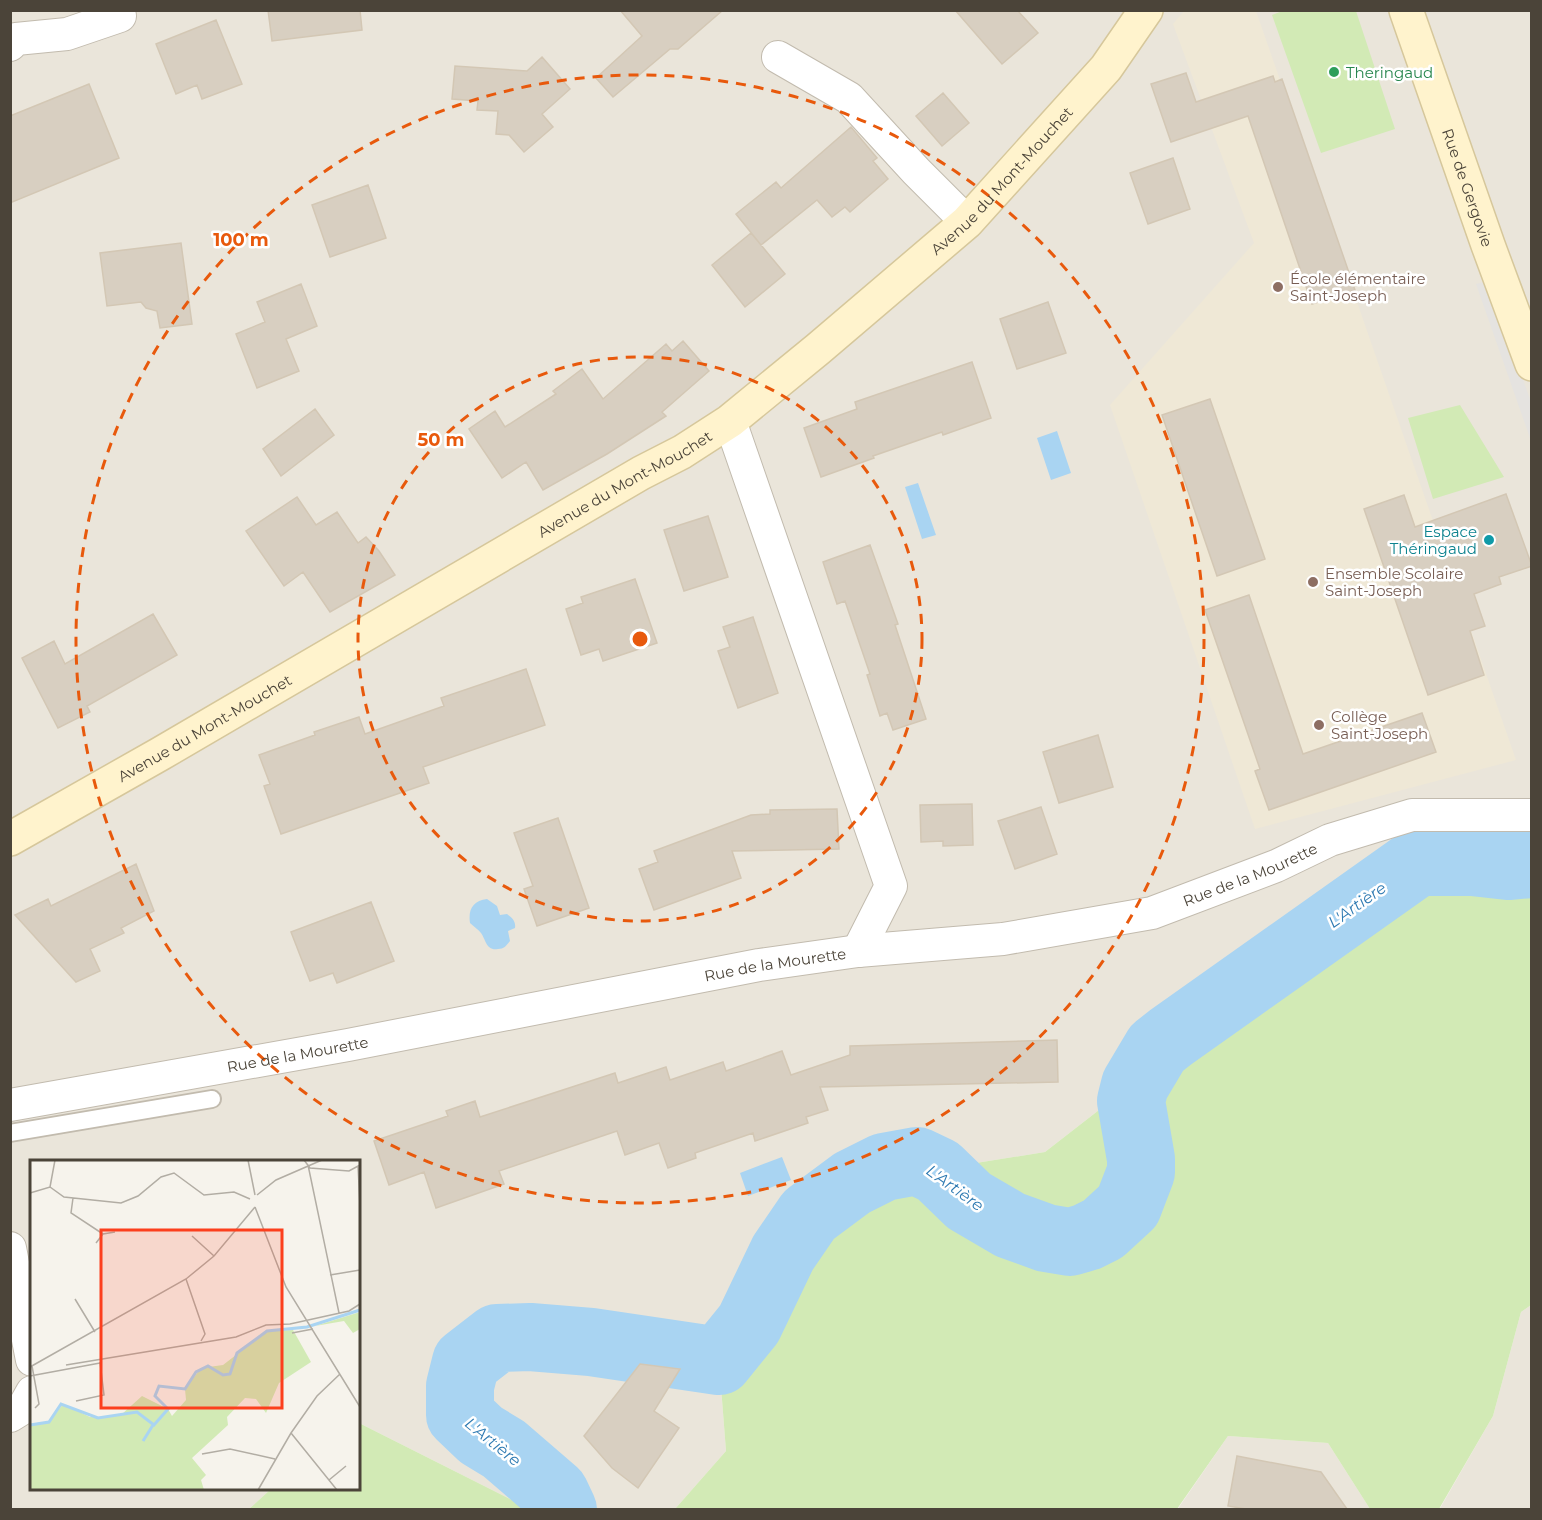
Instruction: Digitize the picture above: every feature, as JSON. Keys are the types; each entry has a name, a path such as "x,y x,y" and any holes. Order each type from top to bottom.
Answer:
{"main road":[{"name":"Avenue du Mont-Mouchet","path":"10,839 641,473 682,452 730,421 967,222 1106,68 1146,10"},
{"name":"Rue de Gergovie","path":"1406,10 1532,364"}],"street":[{"path":"12,39 67,34 120,16"},
{"path":"778,57 849,98 967,222"},
{"path":"730,421 891,886 858,951"},
{"name":"Rue de la Mourette","path":"10,1105 348,1045 759,964 858,951 1003,939 1152,913 1276,866 1329,840 1412,815 1532,815"},
{"path":"10,1248 30,1350"},
{"path":"10,1416 23,1408 30,1396"}],"lane":[{"path":"10,1133 212,1099"}],"shaded area":[{"path":"10,11 1531,11 1531,857 1418,862 1045,1152 852,1183 719,1361 726,1451 675,1509 530,1509 360,1424 360,1160 30,1160 30,1490 270,1490 249,1509 11,1509"},
{"name":"Ensemble Scolaire Saint-Joseph","path":"1184,11 1256,11 1516,760 1255,829 1110,405 1254,243 1173,24"},
{"path":"1488,281 1531,402 1531,441 1476,284"},
{"path":"1531,1305 1531,1509 1439,1510 1493,1416 1521,1312"},
{"path":"1228,1436 1328,1443 1370,1509 1177,1510"}],"green space":[{"name":"Theringaud","path":"1285,10 1356,11 1395,129 1321,153 1272,15"},
{"path":"1460,405 1504,477 1433,499 1408,418"},
{"path":"1531,857 1531,1305 1521,1312 1493,1416 1439,1509 1370,1509 1328,1443 1228,1436 1177,1509 675,1509 726,1451 719,1361 852,1183 1045,1152 1418,862"},
{"path":"360,1424 530,1509 249,1509 270,1490 360,1490"}],"water":[{"path":"1057,431 1071,473 1051,480 1037,438"},
{"path":"918,483 936,535 922,539 905,487"},
{"path":"487,899 497,906 500,915 507,914 515,923 515,928 508,931 510,941 502,948 489,947 481,933 470,923 472,906"},
{"path":"782,1157 791,1180 748,1196 740,1173"}],"building":[{"path":"268,10 360,10 362,30 272,41"},
{"path":"620,10 723,10 678,49 670,49 613,97 596,78 642,36"},
{"path":"955,10 1017,10 1038,33 1002,64"},
{"path":"216,20 242,84 202,99 197,85 176,94 156,44"},
{"path":"542,57 570,89 542,114 553,127 524,152 509,135 496,134 498,111 477,110 478,101 452,99 455,66 527,71"},
{"path":"1186,73 1196,102 1273,76 1275,82 1282,79 1355,290 1312,304 1248,116 1171,142 1151,84"},
{"path":"89,84 119,158 10,203 10,116"},
{"path":"943,93 969,123 942,146 916,116"},
{"path":"851,127 877,158 873,161 888,179 850,212 845,207 832,217 817,200 761,245 736,214 776,182 781,188"},
{"path":"1173,158 1190,209 1148,224 1130,173"},
{"path":"368,185 386,238 330,257 312,205"},
{"path":"751,233 785,274 745,307 712,265"},
{"path":"181,243 192,324 160,328 157,311 146,308 141,302 107,306 100,253"},
{"path":"301,284 317,326 286,339 299,371 257,388 236,334 265,322 257,302"},
{"path":"1048,302 1066,353 1017,369 1000,319"},
{"path":"683,341 709,371 662,412 666,416 607,454 543,490 526,462 502,478 469,429 495,411 505,427 556,394 553,391 582,369 603,399 666,344 672,351"},
{"path":"972,362 991,418 943,435 942,432 821,477 804,428 857,409 855,402"},
{"path":"1210,399 1265,559 1217,576 1162,415"},
{"path":"315,409 334,435 281,476 263,449"},
{"path":"1506,494 1532,566 1499,577 1501,584 1474,594 1485,626 1470,631 1484,675 1428,695 1364,509 1404,495 1415,527"},
{"path":"297,497 316,525 337,512 358,543 366,537 379,551 395,575 330,612 303,572 284,586 246,531"},
{"path":"708,516 728,577 684,591 664,530"},
{"path":"870,545 898,624 895,625 926,719 893,730 887,713 880,716 867,675 870,674 845,601 837,604 823,562"},
{"path":"635,579 657,643 603,661 599,649 581,655 566,609 583,603 581,597"},
{"path":"1249,595 1303,754 1422,713 1436,752 1269,810 1255,771 1260,769 1205,610"},
{"path":"153,614 177,655 87,706 90,712 58,728 22,658 54,641 65,664"},
{"path":"753,617 778,693 738,708 718,651 730,647 723,627"},
{"path":"526,669 545,725 423,767 429,783 281,834 264,786 270,784 259,755 315,735 314,732 359,717 365,734 444,706 441,698"},
{"path":"1098,735 1113,787 1059,803 1043,752"},
{"path":"972,804 973,845 943,846 943,841 921,842 920,805"},
{"path":"1041,807 1057,854 1015,869 998,821"},
{"path":"837,809 839,849 732,851 741,878 654,910 639,869 658,862 654,851 751,815 770,814 770,810"},
{"path":"558,818 589,908 537,926 524,889 533,886 514,833"},
{"path":"136,864 154,911 121,928 124,933 90,949 100,971 76,982 15,915 48,899 51,906"},
{"path":"371,902 394,961 337,983 333,973 310,981 291,932"},
{"path":"1057,1040 1058,1082 820,1087 828,1110 806,1117 808,1123 755,1141 753,1133 695,1153 696,1158 668,1168 659,1143 625,1155 617,1131 499,1171 504,1184 436,1208 424,1172 389,1185 374,1141 448,1116 446,1111 475,1101 480,1117 615,1073 618,1083 666,1067 670,1080 723,1062 726,1071 782,1051 791,1075 850,1055 850,1046"},
{"path":"640,1364 680,1369 654,1411 679,1428 638,1488 612,1468 584,1436"},
{"path":"1237,1456 1321,1472 1347,1509 1246,1509 1228,1506"}],"waterway":[{"name":"L'Artière","path":"563,1510 555,1493 504,1449 481,1435 460,1415 460,1386 466,1362 497,1338 530,1337 591,1342 719,1361 749,1324 783,1253 809,1215 852,1183 884,1167 917,1161 938,1171 969,1201 1010,1225 1046,1238 1070,1242 1087,1237 1103,1229 1128,1206 1141,1172 1141,1159 1131,1101 1135,1085 1157,1048 1418,862 1472,862 1508,866 1532,864"}],"place":[{"name":"Theringaud","path":"1334,72"},
{"name":"École élémentaire Saint-Joseph","path":"1278,287"},
{"name":"Espace Théringaud","path":"1489,540"},
{"name":"Ensemble Scolaire Saint-Joseph","path":"1313,582"},
{"name":"Collège Saint-Joseph","path":"1319,725"}]}
